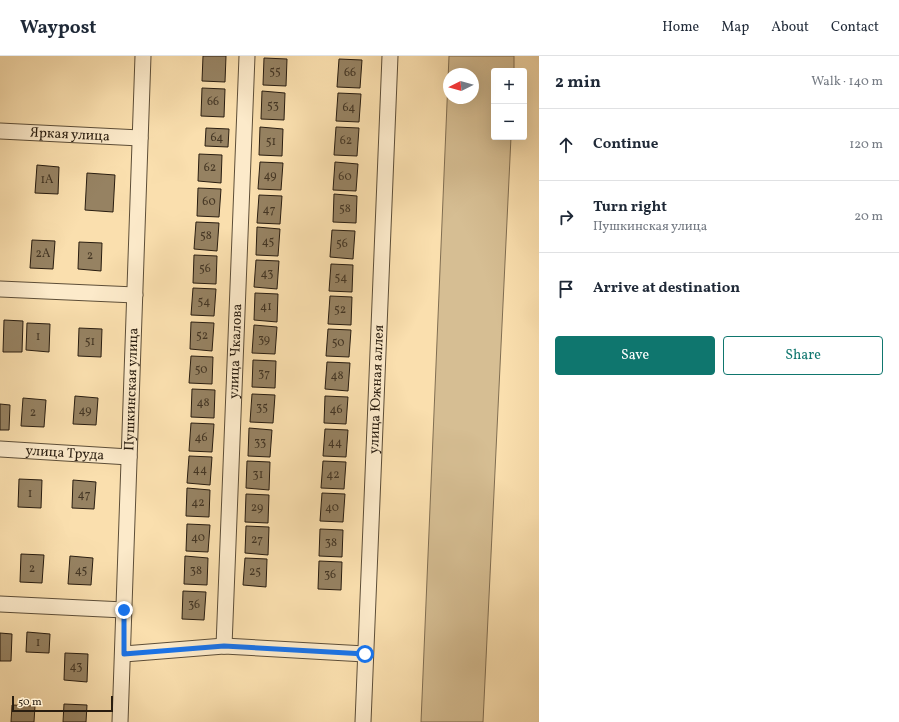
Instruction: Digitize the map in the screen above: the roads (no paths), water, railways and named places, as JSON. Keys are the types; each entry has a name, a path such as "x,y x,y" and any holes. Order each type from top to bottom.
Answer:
{"street":[{"name":"Пушкинская улица","path":"120,722 124,654 124,610 143,56"},
{"name":"улица Чкалова","path":"224,646 247,56"},
{"name":"улица Южная аллея","path":"363,722 390,56"},
{"name":"Яркая улица","path":"0,132 140,138"},
{"path":"0,289 135,295"},
{"name":"улица Труда","path":"0,449 129,457"},
{"path":"0,604 124,610"},
{"path":"124,654 224,646 365,654"}]}
